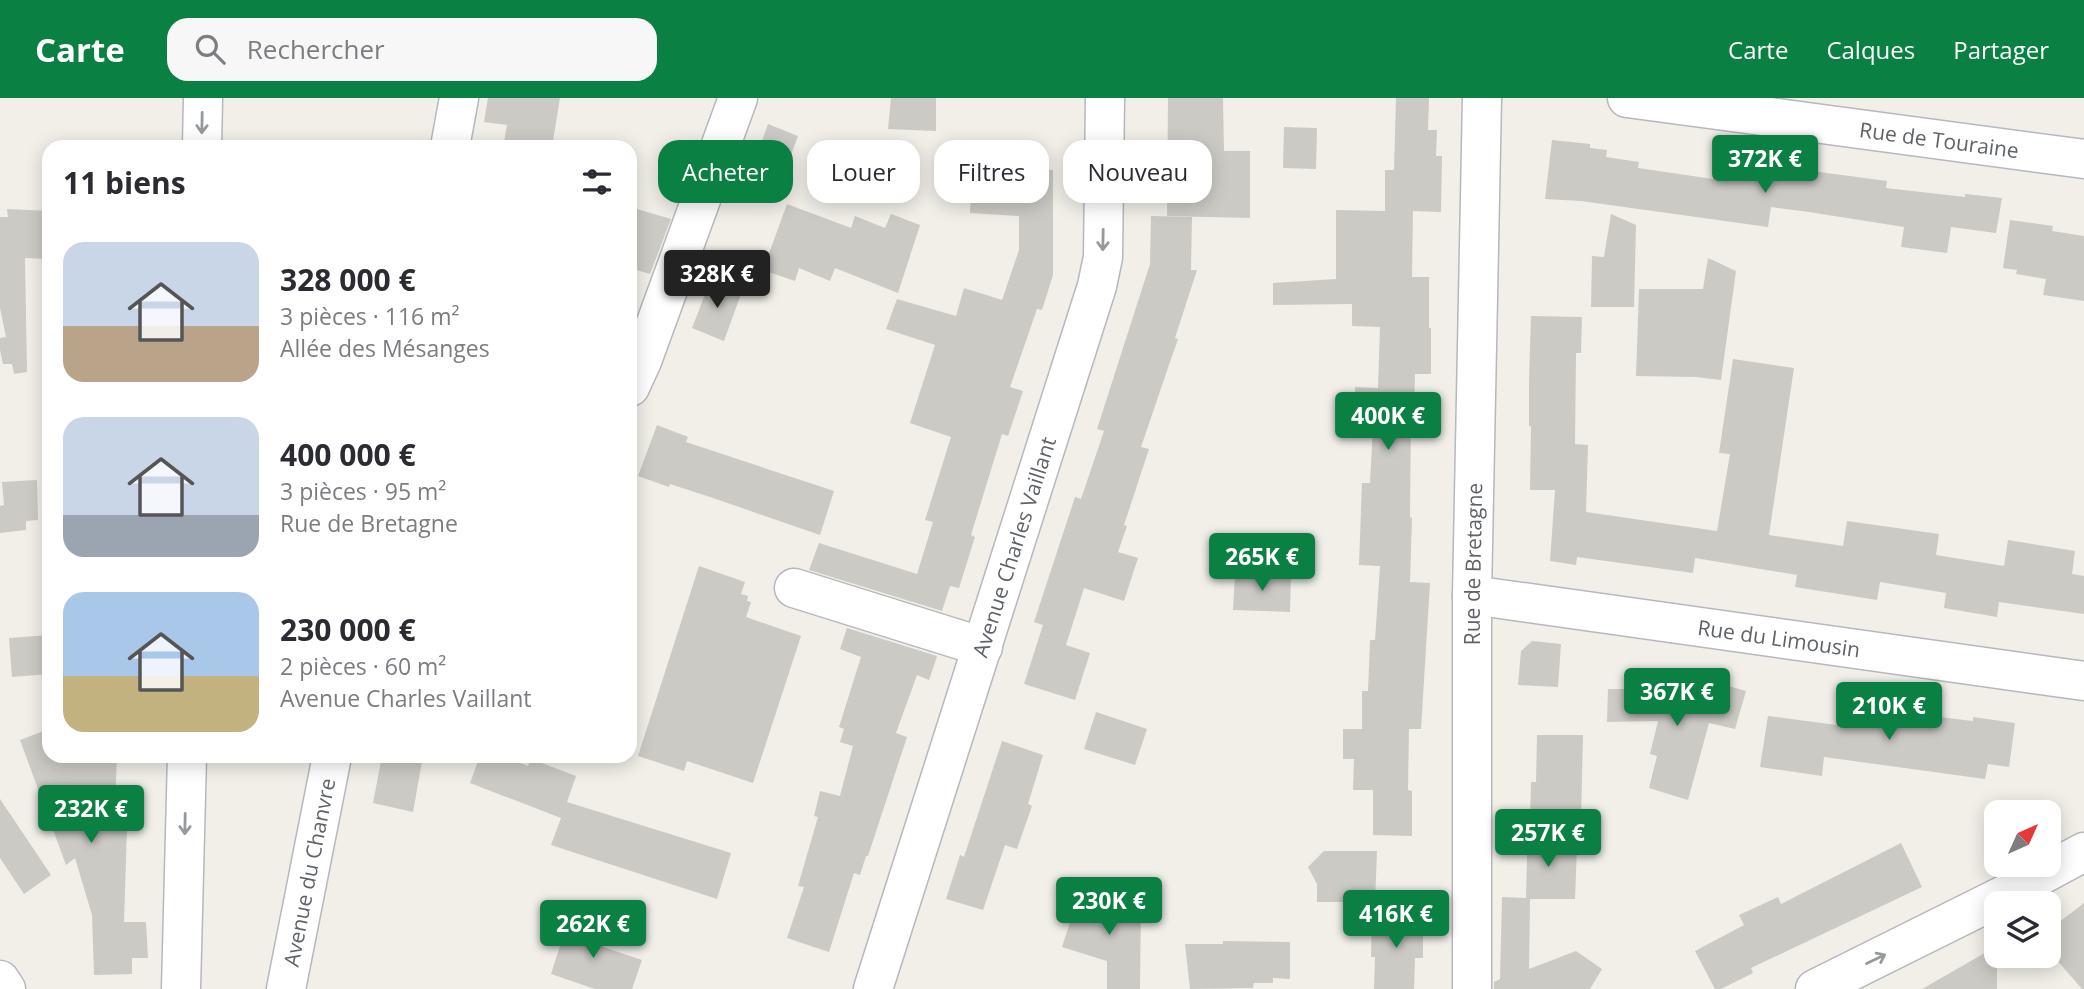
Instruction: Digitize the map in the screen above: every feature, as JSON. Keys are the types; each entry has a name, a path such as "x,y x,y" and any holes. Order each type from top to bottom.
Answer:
{"street":[{"path":"202,140 203,98"},
{"path":"451,140 459,98"},
{"path":"637,372 738,98"},
{"name":"Avenue Charles Vaillant","path":"873,989 1097,286 1103,257 1105,98"},
{"name":"Rue de Bretagne","path":"1472,989 1472,595 1482,98"},
{"name":"Rue de Touraine","path":"1627,98 2084,159"},
{"path":"794,588 983,647"},
{"name":"Rue du Limousin","path":"1472,595 2084,681"},
{"path":"181,989 187,763"},
{"name":"Avenue du Chanvre","path":"286,989 331,763"},
{"path":"1815,989 2084,852"},
{"path":"0,979 6,989"}],"building":[{"path":"488,98 560,98 553,140 504,140 507,125 484,122"},
{"path":"891,98 936,98 936,131 888,129"},
{"path":"1168,98 1223,98 1224,151 1250,151 1250,218 1167,216 1167,203 1212,203 1212,140 1168,140"},
{"path":"1396,98 1429,98 1428,130 1437,130 1436,156 1442,156 1441,212 1413,211 1412,277 1429,277 1431,374 1415,374 1414,410 1411,410 1410,582 1430,583 1421,729 1409,729 1408,790 1412,791 1412,836 1373,835 1373,790 1353,790 1354,759 1343,759 1343,729 1362,729 1362,691 1368,691 1370,640 1375,640 1380,566 1359,565 1362,483 1370,483 1373,426 1355,425 1355,387 1378,388 1380,327 1352,326 1352,304 1273,305 1273,283 1336,279 1336,210 1385,211 1385,170 1394,170"},
{"path":"768,124 798,136 793,150 793,140 762,140"},
{"path":"1284,127 1317,128 1316,169 1283,168"},
{"path":"1552,140 1590,144 1590,148 1607,150 1606,157 1639,162 1638,168 1713,179 1715,163 1751,168 1752,163 1887,181 1886,188 1965,197 1965,194 2002,198 1996,233 1951,227 1947,253 1901,247 1904,227 1809,212 1771,207 1768,227 1581,201 1545,199"},
{"path":"1049,170 1053,170 1053,275 1042,310 1037,309 1010,387 1023,391 1008,436 1002,434 971,535 975,537 959,588 950,586 942,611 809,570 819,543 917,574 933,522 925,520 951,437 910,423 935,345 886,329 897,299 956,316 964,288 1002,300 1019,250 1019,216 970,213 970,203 1049,203"},
{"path":"787,204 851,228 855,216 885,228 891,214 920,225 898,293 835,268 830,281 799,268 795,281 763,270"},
{"path":"7,209 42,211 42,259 25,258 27,372 14,374 12,364 3,364 0,350 0,338 6,337 0,308 0,217 8,217"},
{"path":"637,209 671,219 650,274 637,270"},
{"path":"1611,214 1636,225 1634,307 1591,307 1592,256 1604,257"},
{"path":"1151,216 1192,217 1191,270 1197,270 1175,338 1178,339 1141,447 1149,449 1118,552 1138,558 1124,601 1084,588 1066,645 1090,653 1075,700 1024,684 1043,625 1034,622 1075,497 1081,499 1104,431 1097,429 1150,264"},
{"path":"2010,220 2053,226 2052,231 2084,236 2084,301 2043,295 2046,279 2016,274 2017,270 2003,268"},
{"path":"1708,258 1736,271 1721,380 1636,376 1639,289 1703,289"},
{"path":"711,279 742,291 724,341 692,328"},
{"path":"1531,316 1582,317 1581,353 1576,353 1575,444 1588,445 1586,512 1717,531 1730,454 1719,453 1733,359 1794,368 1769,535 1843,546 1847,521 1939,534 1936,555 2004,566 2008,540 2075,551 2072,574 2084,576 2084,614 1999,602 1997,617 1944,608 1946,593 1880,582 1877,600 1795,587 1797,575 1695,558 1693,573 1577,557 1576,565 1550,561 1555,490 1530,490"},
{"path":"657,425 688,437 686,442 834,491 820,535 670,484 669,487 638,476"},
{"path":"37,480 38,520 26,521 26,530 0,533 0,506 4,505 2,482"},
{"path":"699,566 745,582 741,594 748,596 747,601 751,602 746,617 801,636 753,783 687,761 684,771 638,756"},
{"path":"1235,575 1291,576 1290,612 1233,610"},
{"path":"847,628 937,656 929,680 917,675 896,733 907,737 868,856 860,875 854,873 829,952 787,938 804,887 798,886 818,817 814,816 820,791 840,796 853,746 840,742 844,729 839,727 861,657 840,649"},
{"path":"42,636 42,675 12,677 9,638"},
{"path":"1532,641 1561,644 1558,687 1518,685 1521,651"},
{"path":"1700,678 1746,691 1735,729 1709,723 1688,800 1649,788 1657,756 1650,754 1658,721 1607,722 1608,689 1643,689 1693,705"},
{"path":"1840,701 1914,714 1973,721 1973,717 2015,723 2009,767 1988,764 1985,779 1824,757 1822,776 1760,767 1768,716 1837,725"},
{"path":"1096,712 1147,729 1135,765 1084,749"},
{"path":"42,732 42,763 117,763 114,826 127,827 124,922 146,922 148,958 132,958 132,974 94,975 92,915 75,858 66,865 20,740"},
{"path":"1537,735 1583,735 1581,819 1578,819 1575,899 1530,899 1529,969 1576,951 1602,969 1590,989 1494,989 1494,982 1500,979 1502,897 1526,898 1528,818 1531,782 1536,782"},
{"path":"1002,741 1043,755 1028,804 1032,806 1017,849 1005,845 983,910 946,899 960,855 964,857"},
{"path":"381,763 422,763 413,812 373,803"},
{"path":"477,763 520,763 528,766 529,763 542,763 576,776 567,802 731,853 717,899 551,845 561,818 470,783"},
{"path":"0,799 51,875 24,894 0,858"},
{"path":"1901,843 1922,887 1751,968 1753,973 1721,989 1715,989 1695,951 1744,925 1739,915 1778,897 1781,904"},
{"path":"1324,851 1377,851 1375,902 1317,902 1317,884 1308,867"},
{"path":"1078,898 1141,899 1140,989 1107,989 1107,961 1062,947"},
{"path":"2084,903 2084,989 2061,965 2061,921"},
{"path":"1372,916 1423,916 1423,958 1415,958 1414,989 1374,989 1375,957 1371,957"},
{"path":"569,918 608,931 603,947 642,960 632,989 595,989 551,974"},
{"path":"1223,941 1290,942 1290,979 1273,978 1273,983 1254,983 1253,988 1190,989 1185,944 1223,944"},
{"path":"1984,953 1984,968 1997,968 1997,989 1922,989"}]}
